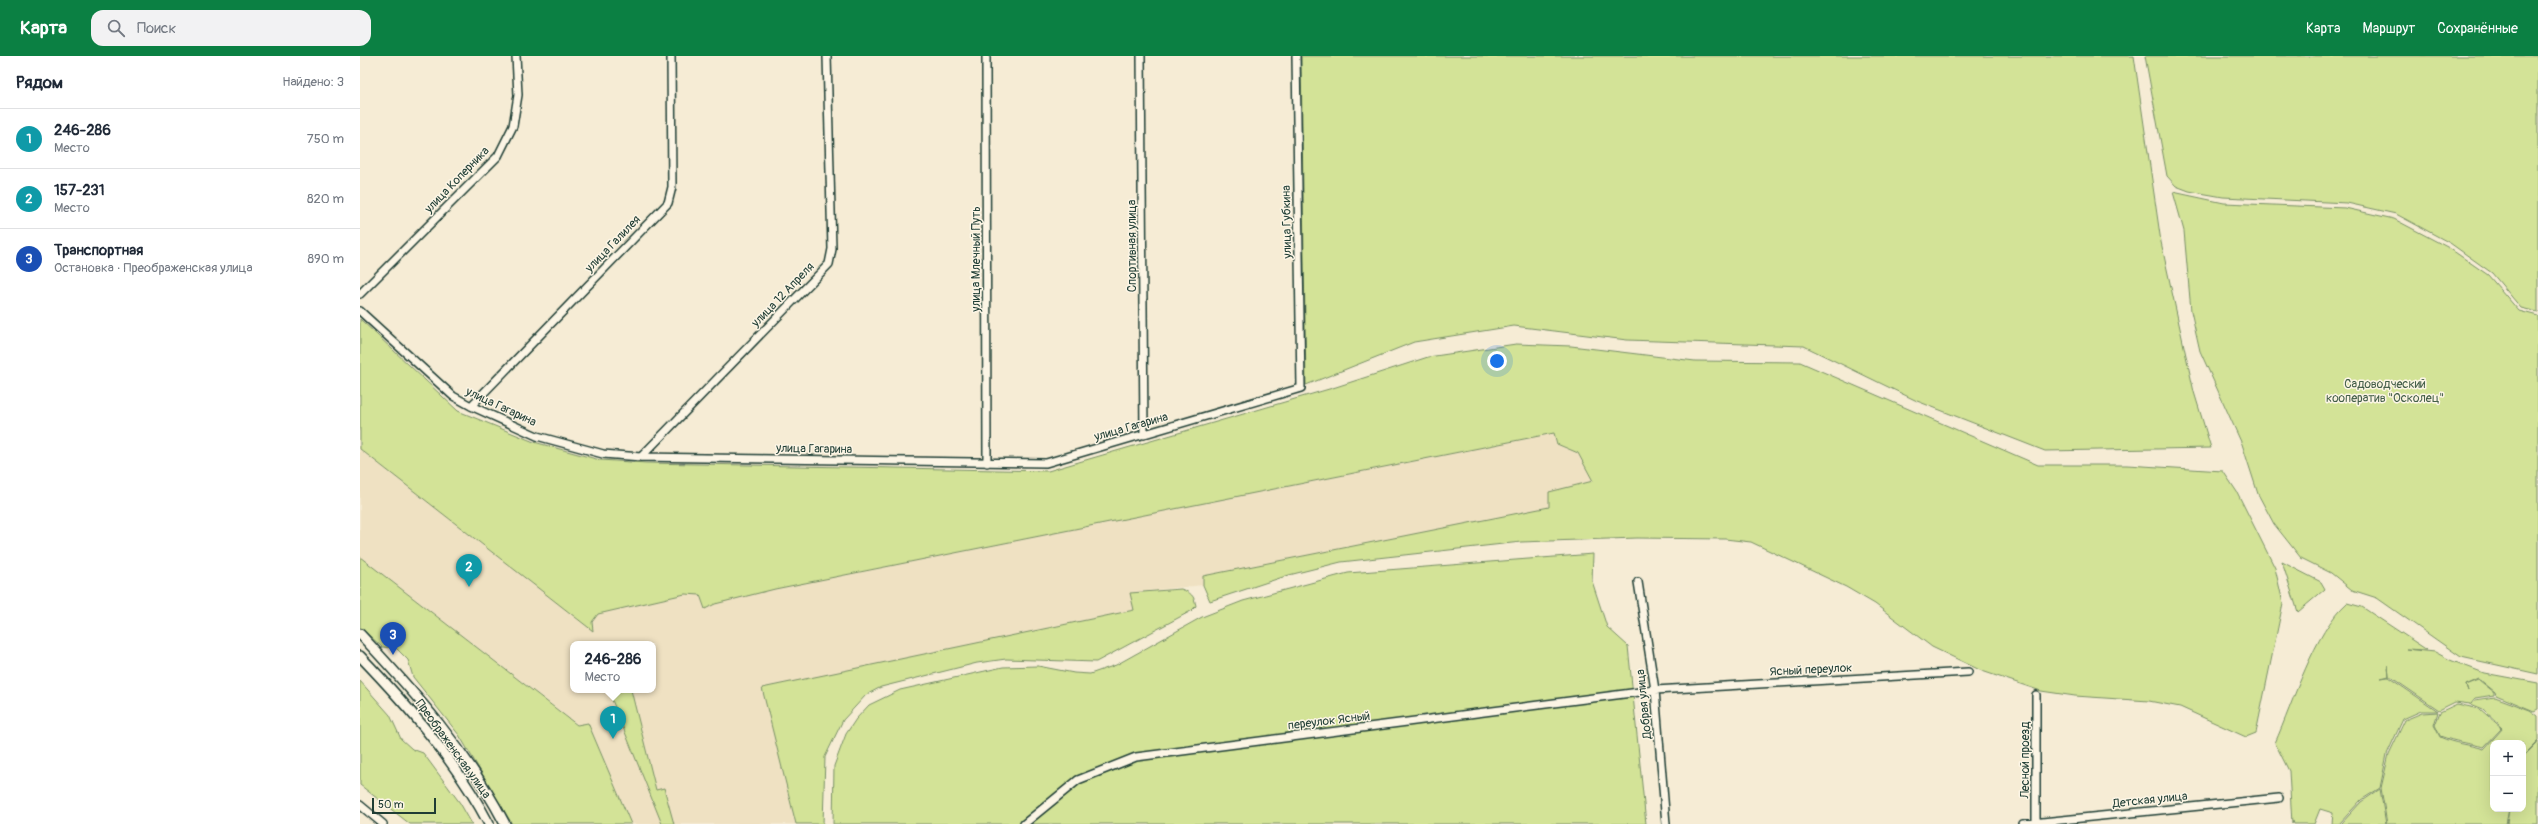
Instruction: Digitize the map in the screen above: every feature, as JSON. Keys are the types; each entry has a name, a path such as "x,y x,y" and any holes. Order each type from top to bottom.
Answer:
{"main road":[{"name":"Преображенская улица","path":"360,634 407,684 457,744 488,791 505,824"},
{"name":"Преображенская улица","path":"360,656 420,720 480,806 489,824"}],"street":[{"name":"улица Коперника","path":"360,294 498,156 513,126 518,95 516,56"},
{"name":"улица Галилея","path":"471,406 668,203 672,187 671,56"},
{"name":"улица 12 Апреля","path":"642,457 829,264 832,249 827,56"},
{"name":"улица Млечный Путь","path":"986,56 987,463"},
{"name":"Спортивная улица","path":"1141,56 1144,435"},
{"name":"улица Губкина","path":"1296,56 1301,388"},
{"name":"улица Гагарина","path":"360,310 453,396 471,406 537,436 603,454 642,457 1046,463 1301,388"},
{"name":"Добрая улица","path":"1638,582 1655,690 1666,824"},
{"name":"Ясный переулок","path":"1655,690 1968,672"},
{"name":"переулок Ясный","path":"1024,824 1078,780 1136,758 1655,690"},
{"name":"Лесной проезд","path":"2036,696 2036,824"},
{"name":"Детская улица","path":"2023,824 2036,824 2279,798"},
{"path":"360,805 384,824"}],"shaded area":[{"path":"1554,433 1557,444 1578,453 1593,481 1550,492 1550,507 1203,576 1203,585 1130,593 1134,610 763,688 796,824 631,824 588,723 578,725 360,557 360,449 593,631 592,622 597,614 685,594 700,595 705,609 715,604 775,589"}],"green space":[{"path":"1301,56 2134,56 2161,242 2194,392 2211,448 2045,451 1917,401 1804,346 1627,340 1514,326 1414,342 1306,385"},
{"path":"2145,56 2538,56 2538,312 2521,308 2492,273 2450,243 2396,214 2347,203 2223,197 2189,191 2176,186 2167,176"},
{"name":"Садоводческий кооператив \"Осколец\"","path":"2173,192 2224,203 2345,208 2394,219 2449,248 2488,275 2519,311 2538,316 2538,674 2461,657 2377,598 2352,590 2331,573 2301,558 2274,524 2258,494 2242,444 2200,351 2191,311 2184,231"},
{"path":"360,319 458,411 534,442 600,460 646,463 1048,471 1336,387 1428,357 1516,344 1571,346 1695,361 1800,362 2038,465 2127,465 2223,471 2237,492 2275,568 2283,603 2256,733 2246,737 2180,707 2149,701 2075,696 2041,691 1982,671 1932,647 1875,604 1846,587 1751,542 1725,539 1637,538 1521,542 1341,562 1289,575 1210,601 1203,585 1203,576 1549,507 1549,492 1593,481 1578,453 1557,444 1554,433 775,589 715,604 705,609 700,595 685,594 598,614 592,622 593,631 360,449"},
{"path":"1593,554 1592,581 1607,627 1628,646 1646,824 833,824 834,766 846,734 856,719 869,705 900,690 1003,667 1038,666 1074,673 1090,674 1116,665 1202,617 1243,601 1348,573"},
{"path":"360,557 577,725 588,723 631,824 512,824 459,735 413,677 408,660 396,648 382,647 360,627"},
{"path":"2282,562 2321,582 2325,589 2298,612"},
{"path":"1181,589 1190,593 1194,599 1196,606 1191,611 1096,662 1006,659 977,663 881,687 866,695 843,720 825,757 823,824 796,824 762,688 1134,610 1130,593"},
{"path":"2347,603 2362,607 2427,650 2406,649 2435,652 2450,660 2484,673 2538,683 2538,709 2534,711 2496,695 2495,692 2479,679 2466,685 2479,680 2494,692 2494,695 2475,698 2470,704 2455,702 2439,710 2389,676 2381,678 2388,677 2438,711 2421,711 2403,719 2387,754 2380,788 2361,800 2339,824 2332,824 2333,813 2320,809 2314,824 2294,824 2293,821 2292,824 2289,771 2275,743 2314,649 2324,631"},
{"path":"360,681 390,715 401,739 412,749 423,753 460,803 472,824 410,824 360,785"},
{"path":"609,693 632,693 656,790 664,788 674,824 662,824"},
{"path":"2495,697 2530,710 2538,716 2538,741 2526,753 2526,740 2492,740 2503,728 2483,709 2471,704 2475,700"},
{"path":"2457,704 2480,709 2502,728 2484,747 2457,741 2440,736 2435,725 2440,712"},
{"path":"2438,712 2434,725 2440,737 2484,749 2490,742 2490,812 2508,812 2506,824 2387,824 2381,788 2389,754 2405,720 2422,713"},
{"path":"2538,742 2538,824 2507,824 2509,812 2526,812 2526,754"},
{"path":"2380,789 2386,824 2341,824 2361,802"}],"place":[{"name":"157-231","path":"469,587"},
{"name":"Транспортная","path":"393,655"},
{"name":"246-286","path":"613,739"}]}
